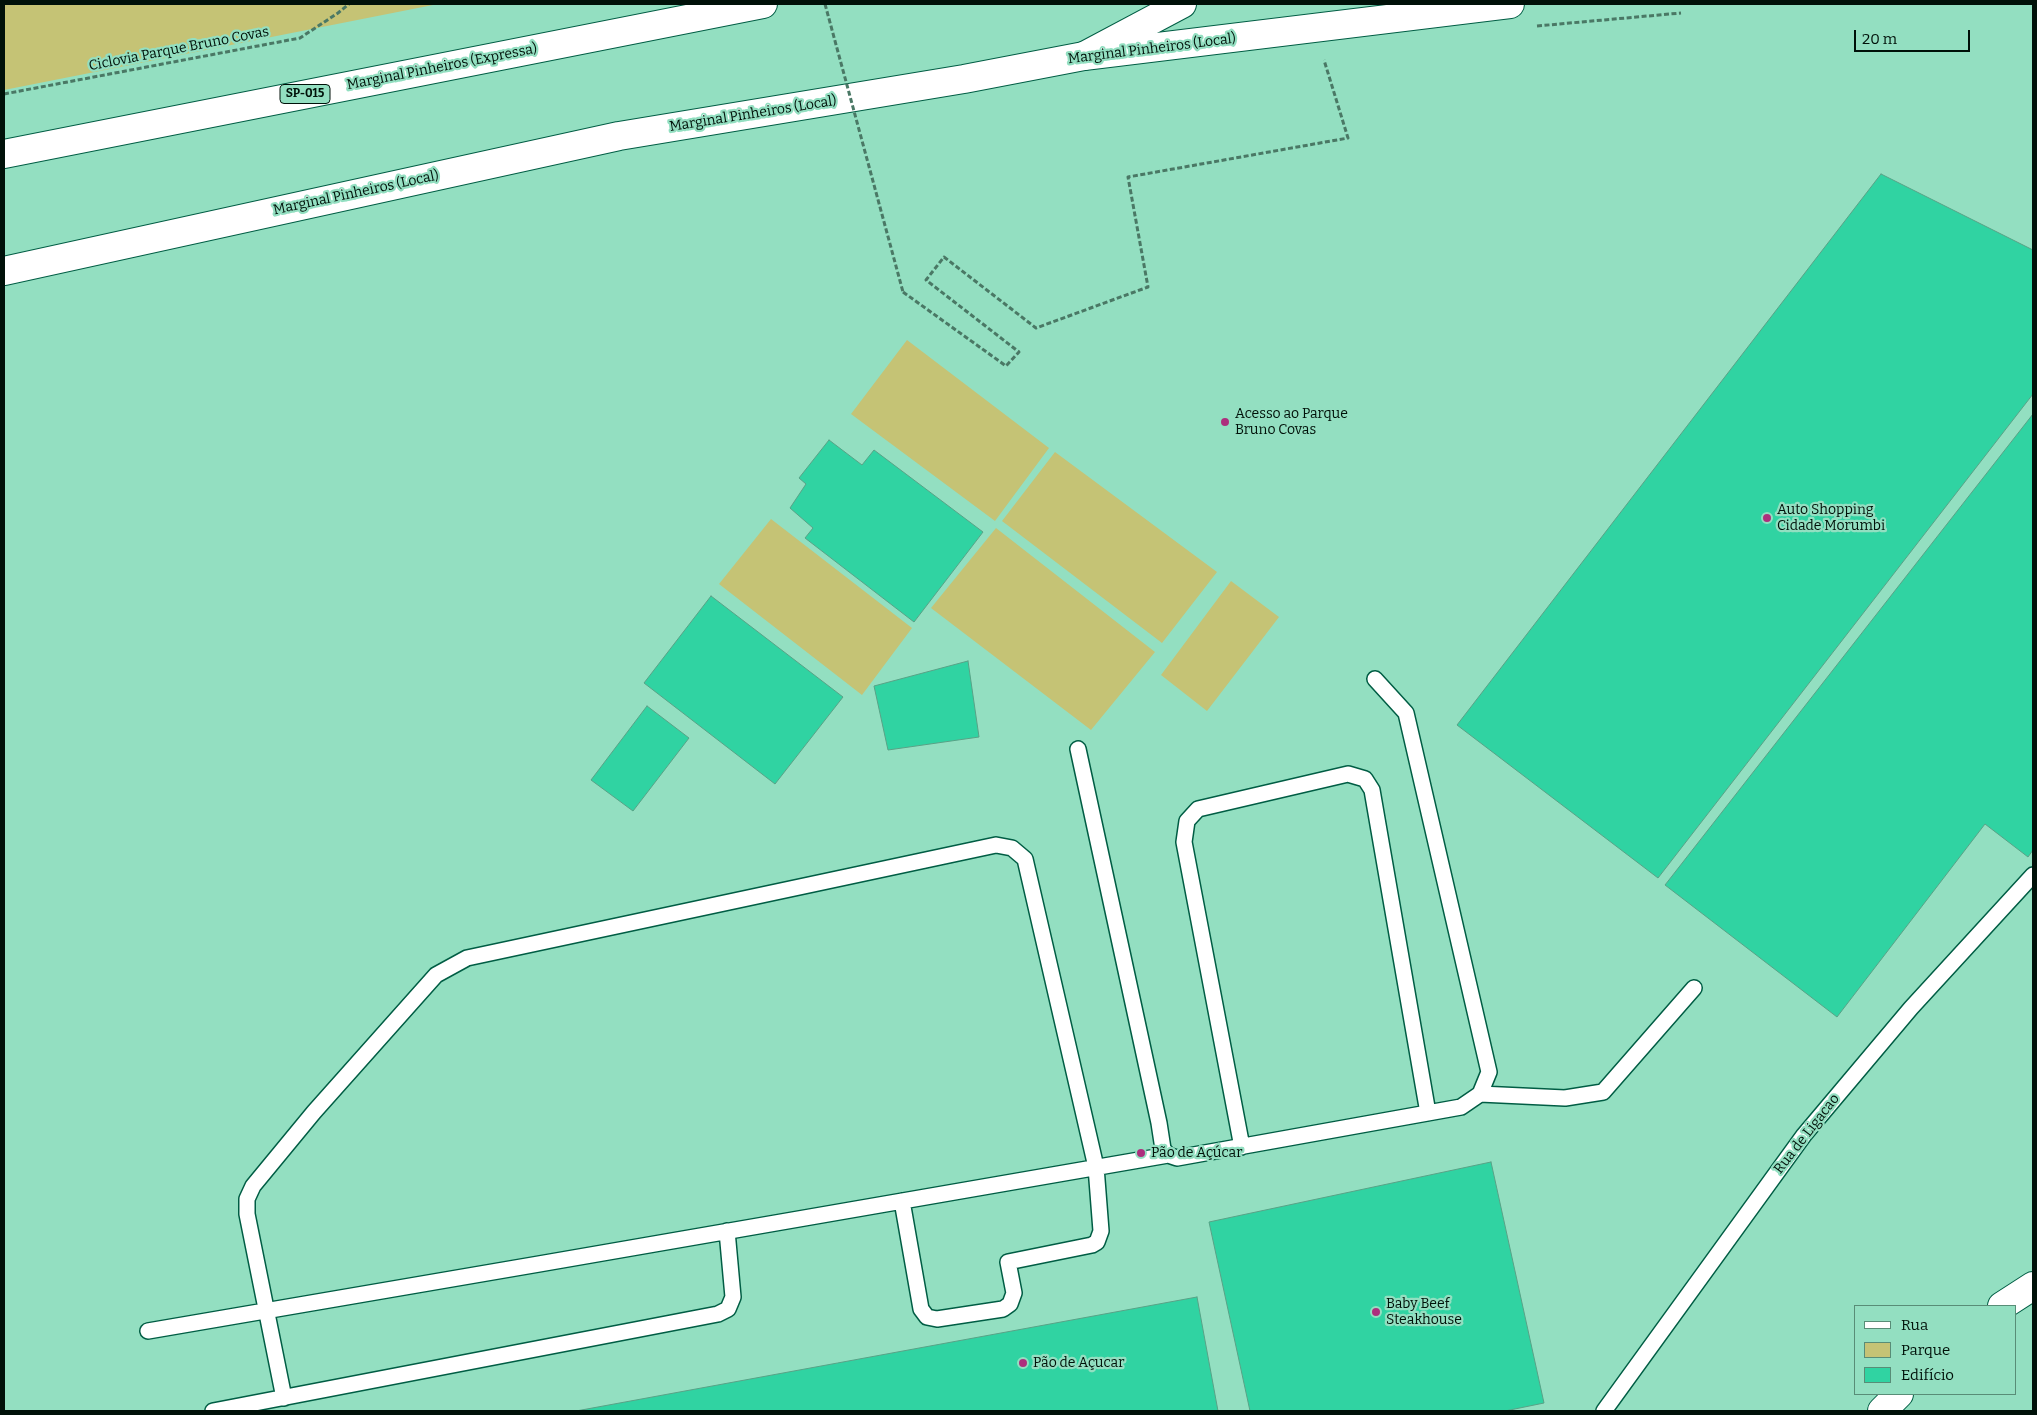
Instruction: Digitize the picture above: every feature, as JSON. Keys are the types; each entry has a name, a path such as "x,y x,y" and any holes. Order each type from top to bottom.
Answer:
{"main road":[{"name":"Marginal Pinheiros (Expressa)","path":"4,154 763,4"},
{"path":"1084,56 1182,4"},
{"name":"Marginal Pinheiros (Local)","path":"4,272 619,136 964,79 1084,56 1510,4"},
{"path":"2004,1305 2033,1286"},
{"path":"1882,1411 1898,1395"}],"lane":[{"path":"1078,749 1163,1149 1168,1154 1177,1158 1461,1107 1480,1094 1489,1072 1406,713 1376,679"},
{"path":"1242,1147 1184,842 1187,822 1198,809 1348,774 1365,779 1372,790 1428,1112"},
{"path":"284,1398 247,1214 247,1199 253,1186 314,1112 436,975 467,958 996,845 1012,848 1025,859 1096,1167 1101,1231 1097,1242 1008,1262 1014,1293 1010,1304 1003,1310 937,1319 927,1317 921,1309 902,1201"},
{"name":"Rua de Ligacao","path":"1604,1411 1804,1135 1911,1008 2033,875"},
{"path":"1480,1094 1566,1098 1604,1092 1694,988"},
{"path":"148,1331 1168,1154"},
{"path":"213,1411 718,1314 728,1309 733,1297 727,1231"}],"path":[{"name":"Ciclovia Parque Bruno Covas","path":"4,94 300,38 349,4"},
{"path":"825,4 904,292 1006,366 1019,352 926,280 944,257 1036,328 1148,287 1128,177 1348,138 1323,56"}],"green space":[{"path":"4,4 438,4 4,90"},
{"path":"907,340 1049,448 995,521 851,414"},
{"path":"1055,452 1217,572 1162,643 1002,521"},
{"path":"771,519 912,628 862,695 719,584"},
{"path":"996,528 1155,652 1091,730 931,608"},
{"path":"1231,581 1279,617 1207,711 1161,675"}],"building":[{"path":"1881,174 2033,250 2033,394 1658,878 1457,725"},
{"path":"2033,414 2033,850 2028,857 1985,824 1837,1017 1665,885"},
{"path":"829,440 862,465 874,450 983,532 914,622 805,538 813,528 790,508 806,484 799,478"},
{"path":"711,596 843,697 775,784 644,683"},
{"path":"968,661 979,737 888,750 874,686"},
{"path":"647,706 689,738 633,811 591,780"},
{"name":"Baby Beef Steakhouse","path":"1491,1162 1544,1403 1505,1411 1250,1411 1209,1222"},
{"name":"Pão de Açucar","path":"1197,1297 1218,1411 576,1411 1099,1315"}],"place":[{"name":"Acesso ao Parque Bruno Covas","path":"1225,422"},
{"name":"Auto Shopping Cidade Morumbi","path":"1767,518"},
{"name":"Pão de Açúcar","path":"1141,1153"},
{"name":"Baby Beef Steakhouse","path":"1376,1312"},
{"name":"Pão de Açucar","path":"1023,1363"}]}
